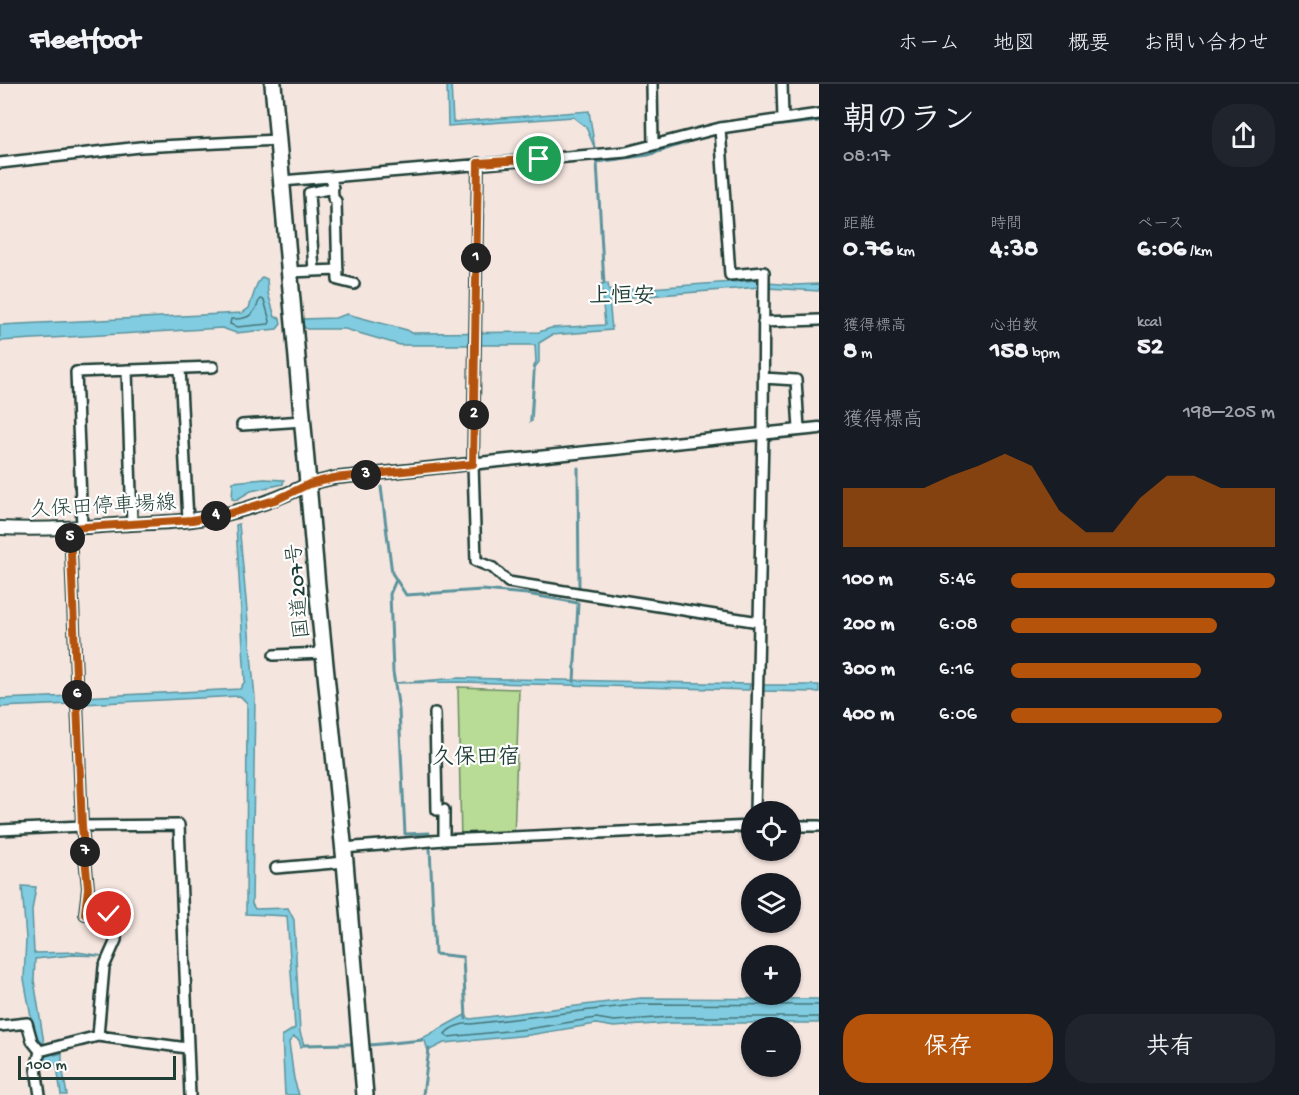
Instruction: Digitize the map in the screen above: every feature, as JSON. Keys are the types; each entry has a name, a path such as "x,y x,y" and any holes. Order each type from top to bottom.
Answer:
{"highway":[{"name":"国道207号","path":"273,84 365,1095"}],"main road":[{"name":"久保田停車場線","path":"0,528 76,528 188,520 231,513 259,505 278,499 309,484"}],"street":[{"path":"652,84 653,145"},
{"path":"782,84 783,118"},
{"path":"282,181 626,152 720,128 819,114"},
{"path":"720,128 730,275 764,272 755,801"},
{"path":"0,163 140,147 278,140"},
{"path":"478,163 473,464 476,561 493,568 508,582 759,622"},
{"path":"332,177 333,198 336,201 338,280 354,284"},
{"path":"314,271 309,193 333,188"},
{"path":"290,272 338,270"},
{"path":"763,322 819,320"},
{"path":"98,1036 104,967 116,940 117,919 109,914 85,914 88,888 82,826 77,700 76,372 213,367"},
{"path":"180,368 188,520"},
{"path":"127,370 132,524"},
{"path":"763,378 796,380 799,429"},
{"path":"242,425 303,421"},
{"path":"309,484 334,478 819,428"},
{"path":"274,656 324,653"},
{"path":"435,713 437,810 444,810 444,840"},
{"path":"0,830 179,825 189,1095"},
{"path":"276,868 444,840 741,826"},
{"path":"801,826 819,826"},
{"path":"0,1026 27,1023 32,1041 40,1051"},
{"path":"40,1051 98,1036 187,1048"},
{"path":"40,1051 36,1069 40,1095"}],"green space":[{"path":"458,687 519,689 514,840 461,844"}],"water":[{"path":"447,84 451,84 453,122 589,111 595,149 586,127 573,117 448,126"},
{"path":"262,277 267,279 268,293 275,317 280,318 281,324 277,329 236,333 222,328 0,341 0,325 242,313 249,308 257,284"},
{"path":"759,280 760,287 609,299 612,330 552,335 539,343 539,362 535,367 532,421 530,422 534,366 536,362 535,345 400,345 345,329 307,329 302,319 335,318 347,314 412,333 539,332 551,328 605,325 601,284 608,283 609,291"},
{"path":"767,283 819,284 819,291 767,288"},
{"path":"284,480 283,484 251,491 236,500 232,499 233,482"},
{"path":"239,524 255,698 252,904 255,909 288,908 294,920 300,1032 304,1045 301,1047 299,1040 294,1037 289,1042 294,1079 299,1095 285,1095 282,1036 295,1028 287,916 246,914 247,703 240,696 83,704 82,697 240,689 245,681 236,525"},
{"path":"459,678 750,684 749,690 459,682 395,683"},
{"path":"760,685 819,685 819,692 760,691"},
{"path":"72,696 72,704 0,707 0,699"},
{"path":"22,886 36,887 32,910 34,953 77,952 103,956 73,955 35,959 34,980 44,1043 41,1044 35,1039 24,979 26,939"},
{"path":"641,998 741,999 741,1005 801,1005 801,999 819,999 819,1023 801,1023 801,1017 741,1017 741,1023 670,1023 614,1027 596,1024 529,1035 444,1043 428,1051 425,1041 419,1040 465,1015 470,1019"},
{"path":"51,1052 55,1055 62,1053 67,1095 61,1095 57,1066 53,1062 44,1064 44,1058"}],"waterway":[{"path":"729,131 819,121"},
{"path":"604,284 597,162 648,155 700,138"},
{"path":"578,468 579,588"},
{"path":"381,487 392,573 406,595 482,590 527,594 578,603 574,682"},
{"path":"396,580 390,594 393,672 399,710 405,834 429,833"},
{"path":"430,848 435,954 463,957 466,1019"},
{"path":"370,1045 423,1040"},
{"path":"42,1044 49,1054"},
{"path":"304,1045 350,1044"},
{"path":"423,1095 429,1049"}],"district":[{"name":"上恒安","path":"622,294"},
{"name":"久保田宿","path":"476,755"}],"route":[{"path":"109,914 85,914 88,888 82,826 70,528 192,520 231,513 278,499 309,484 334,478 473,464 478,163 539,159"}]}
